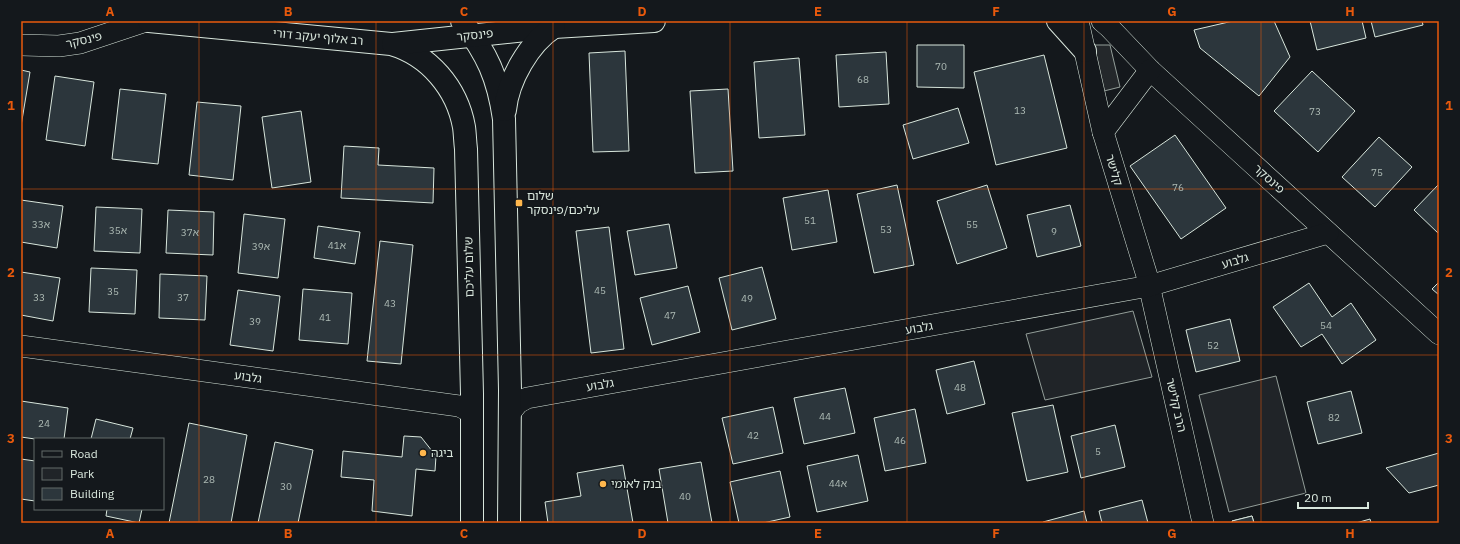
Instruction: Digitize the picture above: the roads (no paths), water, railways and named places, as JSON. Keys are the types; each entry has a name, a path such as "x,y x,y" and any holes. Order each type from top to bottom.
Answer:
{"main road":[{"name":"רב אלוף יעקב דורי","path":"149,21 391,44"},
{"name":"פינסקר","path":"391,44 468,28 654,21"},
{"path":"1058,21 1085,51"},
{"path":"504,119 509,93 523,60 550,24"},
{"path":"468,28 485,56 498,83 504,119 510,413 509,523"},
{"name":"שלום עליכם","path":"391,44 415,54 430,65 444,82 458,107 464,126 472,394 472,523"}],"street":[{"name":"פינסקר","path":"21,45 59,46 80,43 146,21"},
{"path":"1078,21 1085,51"},
{"name":"פינסקר","path":"1102,21 1110,27 1150,70 1439,334"},
{"name":"קלישר","path":"1085,51 1102,132 1149,286"},
{"path":"1102,132 1150,70"},
{"name":"גלבוע","path":"510,413 518,403 527,398 1149,286 1328,233"},
{"name":"הרב קלישר","path":"1149,286 1203,523"},
{"name":"גלבוע","path":"21,346 459,406 467,410 471,415"}],"place":[{"name":"שלום עליכם/פינסקר","path":"519,203"},
{"name":"ביגה","path":"423,453"},
{"name":"בנק לאומי","path":"603,484"}]}
